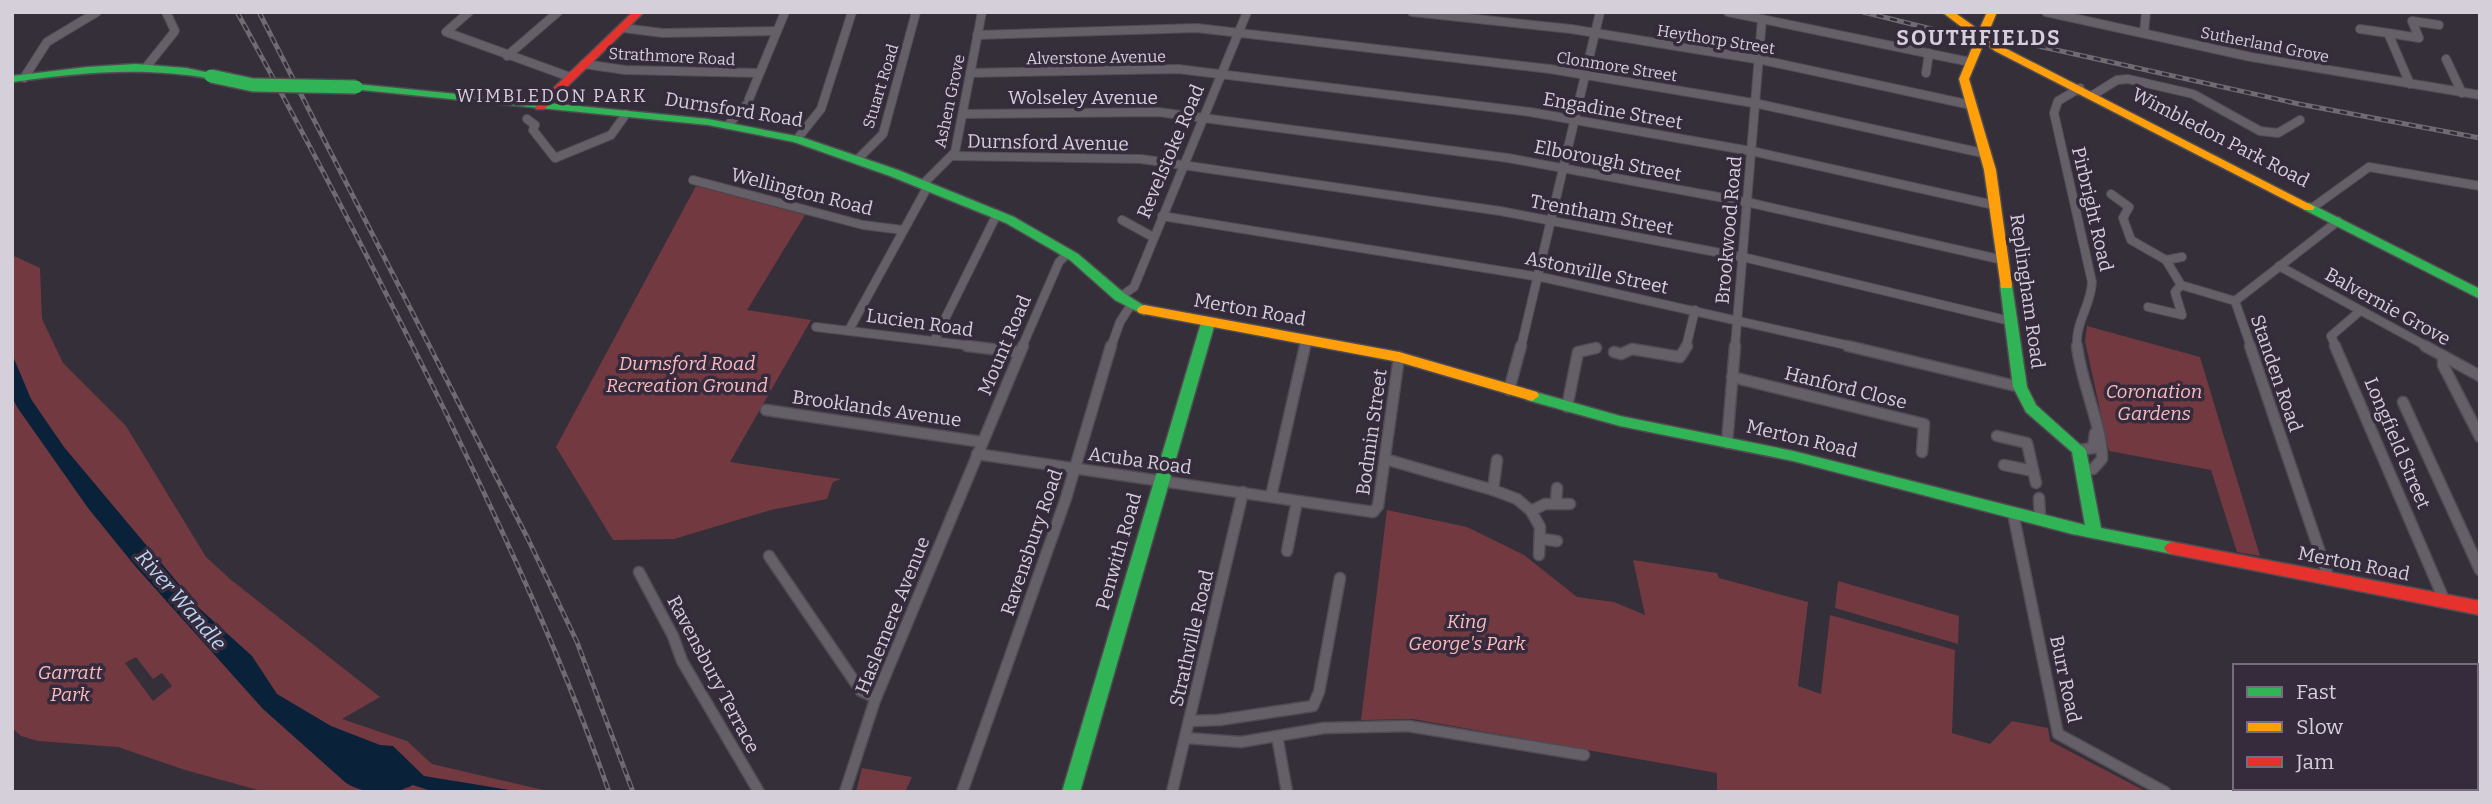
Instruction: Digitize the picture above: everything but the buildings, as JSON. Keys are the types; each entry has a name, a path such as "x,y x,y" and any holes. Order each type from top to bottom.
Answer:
{"main road":[{"path":"540,107 639,12"},
{"name":"Wimbledon Park Road","path":"1947,12 1999,49 2477,290"},
{"name":"Replingham Road","path":"1992,12 1964,79 1987,153 2020,387 2024,400 2036,415 2070,439 2079,450"},
{"name":"Durnsford Road","path":"18,78 147,66 174,67 253,85 395,89 540,107 728,125 797,139 858,159 997,214 1068,253 1126,301"},
{"name":"Merton Road","path":"1126,301 1152,312 1399,357 1567,407 1793,456 2094,532 2480,608"},
{"name":"Penwith Road","path":"1071,792 1208,323"},
{"path":"2079,450 2094,532"}],"street":[{"path":"18,78 47,42 97,12"},
{"path":"147,66 175,31 166,12"},
{"path":"470,12 446,32 570,77"},
{"path":"507,56 558,12"},
{"path":"728,125 748,102 785,12"},
{"path":"797,139 821,109 852,12"},
{"name":"Stuart Road","path":"858,159 883,134 916,12"},
{"name":"Ashen Grove","path":"849,330 926,185 953,156 982,12"},
{"name":"Revelstoke Road","path":"1126,301 1247,12"},
{"name":"Heythorp Street","path":"1412,12 1596,33 1759,60 1972,105"},
{"path":"1509,390 1553,219 1600,12"},
{"path":"1728,12 1970,62"},
{"name":"Sutherland Grove","path":"2046,12 2251,57 2480,95"},
{"path":"2144,33 2146,12"},
{"name":"Brookwood Road","path":"1727,443 1762,19"},
{"path":"2419,38 2412,21 2439,25"},
{"path":"623,28 663,33 776,31"},
{"name":"Clonmore Street","path":"977,35 1197,28 1587,74 1755,103 1987,153"},
{"path":"2360,29 2429,40"},
{"path":"2388,33 2410,84"},
{"path":"1926,73 1929,53"},
{"path":"2446,59 2462,93"},
{"name":"Strathmore Road","path":"584,64 625,70 759,73"},
{"name":"Alverstone Avenue","path":"970,73 1178,69 1221,74"},
{"name":"Engadine Street","path":"1221,74 1576,119 1751,151 1994,205"},
{"path":"2086,92 2117,80 2128,79 2193,94 2260,131 2278,133 2298,121 2285,118"},
{"name":"Pirbright Road","path":"2083,470 2093,469 2102,459 2102,448 2095,429 2076,343 2079,318 2092,293 2092,282 2054,113 2058,102 2086,92"},
{"name":"Wolseley Avenue","path":"962,114 1158,112 1203,117"},
{"path":"527,119 535,125 533,130 555,158 611,135 626,114"},
{"name":"Elborough Street","path":"1203,117 1565,167 1747,202 2003,260"},
{"name":"Durnsford Avenue","path":"953,156 1141,159 1183,164"},
{"name":"Trentham Street","path":"1183,164 1553,219 1742,257 2010,321"},
{"path":"2312,208 2369,167 2480,186"},
{"name":"Wellington Road","path":"693,180 863,225 903,230"},
{"path":"2111,194 2129,207 2129,212 2123,218 2131,240 2166,260 2181,285 2235,301"},
{"path":"934,341 997,214"},
{"name":"Astonville Street","path":"1162,216 1539,276 1737,319 2020,387"},
{"path":"1122,220 1153,237"},
{"name":"Standen Road","path":"2329,579 2235,301 2338,221"},
{"name":"Mount Road","path":"977,454 1018,352 1059,262 1068,253"},
{"path":"2166,260 2182,257"},
{"name":"Balvernie Grove","path":"2279,267 2480,376"},
{"path":"2148,307 2182,315 2175,292 2181,285"},
{"name":"Ravensbury Road","path":"962,792 1074,468 1126,301"},
{"path":"1614,352 1621,354 1632,349 1680,356 1685,352 1695,310"},
{"name":"Longfield Street","path":"2360,311 2331,336 2445,602"},
{"name":"Lucien Road","path":"816,327 1018,352"},
{"path":"1270,496 1306,340"},
{"path":"1567,407 1578,352 1596,348"},
{"path":"2443,356 2444,365 2480,437"},
{"name":"Bodmin Street","path":"1374,511 1378,506 1399,357"},
{"name":"Hanford Close","path":"1732,377 1924,424 1922,452"},
{"path":"2403,402 2480,570"},
{"name":"Brooklands Avenue","path":"766,411 982,442"},
{"path":"2079,450 2093,448 2095,429"},
{"path":"1997,436 2027,443 2036,483"},
{"name":"Acuba Road","path":"977,454 1374,511"},
{"name":"Haslemere Avenue","path":"845,792 852,760 876,698 977,454"},
{"path":"1385,459 1424,467 1458,483 1493,490 1517,499 1531,511 1540,527 1542,539 1539,555"},
{"path":"1493,490 1497,460"},
{"path":"2004,465 2033,471"},
{"path":"1556,502 1557,488"},
{"name":"Strathville Road","path":"1172,792 1243,492"},
{"path":"2039,498 2040,519"},
{"path":"1287,551 1297,501"},
{"path":"1531,511 1556,502 1570,504"},
{"name":"Burr Road","path":"2013,513 2058,734 2165,792"},
{"path":"1542,539 1557,541"},
{"path":"769,556 861,691 876,698"},
{"name":"Ravensbury Terrace","path":"639,572 682,661 759,792"},
{"path":"1190,721 1233,719 1313,706 1319,692 1340,578"},
{"path":"1185,738 1223,743 1344,726 1408,726 1584,755"},
{"path":"1277,736 1287,792"}],"green space":[{"name":"Durnsford Road Recreation Ground","path":"696,186 805,215 747,310 811,320 730,462 841,479 833,482 827,499 771,510 674,539 613,540 556,447"},
{"name":"Garratt Park","path":"12,255 40,268 42,319 63,363 126,426 206,557 380,697 342,719 407,741 432,764 552,792 520,792 455,781 443,792 265,792 185,770 118,747 38,741 21,736 12,728","holes":["136,657 153,679 162,673 172,686 153,701 125,663"]},
{"name":"Coronation Gardens","path":"2087,326 2200,357 2260,556 2237,552 2211,470 2109,451 2085,341"},
{"name":"King George's Park","path":"1387,510 1467,527 1524,555 1577,597 1614,602 1645,615 1633,560 1717,573 1719,578 1808,602 1798,686 1821,694 1830,615 1955,650 1952,733 1990,744 2012,721 2048,728 2050,741 2147,792 1717,792 1717,773 1413,719 1361,720"},
{"path":"1838,581 1959,616 1958,644 1835,608"},
{"path":"862,768 912,777 905,792 856,792"}],"water":[{"name":"River Wandle","path":"12,354 31,399 64,447 199,608 252,656 277,694 331,726 380,745 393,746 424,776 520,792 434,792 413,785 379,793 346,783 263,709 135,566 88,508 12,397"}],"railway":[{"path":"237,12 342,208 466,454 552,645 609,792"},
{"path":"259,12 528,539 577,642 633,792"},
{"path":"1863,12 1960,36"},
{"path":"1998,37 2299,104 2480,138"}],"traffic: fast":[{"path":"12,79 112,68 161,68 211,76"},
{"path":"211,76 253,85 356,87"},
{"path":"356,87 708,122 797,139 894,173 1010,220 1074,257 1120,297 1144,310"},
{"path":"2309,207 2480,295"},
{"path":"2006,285 2020,387 2031,408 2079,450 2094,532"},
{"path":"1071,792 1208,323"},
{"path":"1532,396 1620,421 1793,456 2072,528 2172,548"}],"traffic: slow":[{"path":"1947,12 1999,49 2309,207"},
{"path":"1992,12 1964,79 1990,170 2006,285"},
{"path":"1144,310 1399,357 1532,396"}],"traffic: jam":[{"path":"540,107 639,12"},
{"path":"2172,548 2480,608"}],"district":[{"name":"SOUTHFIELDS","path":"1979,38"},
{"name":"WIMBLEDON PARK","path":"552,96"}]}
